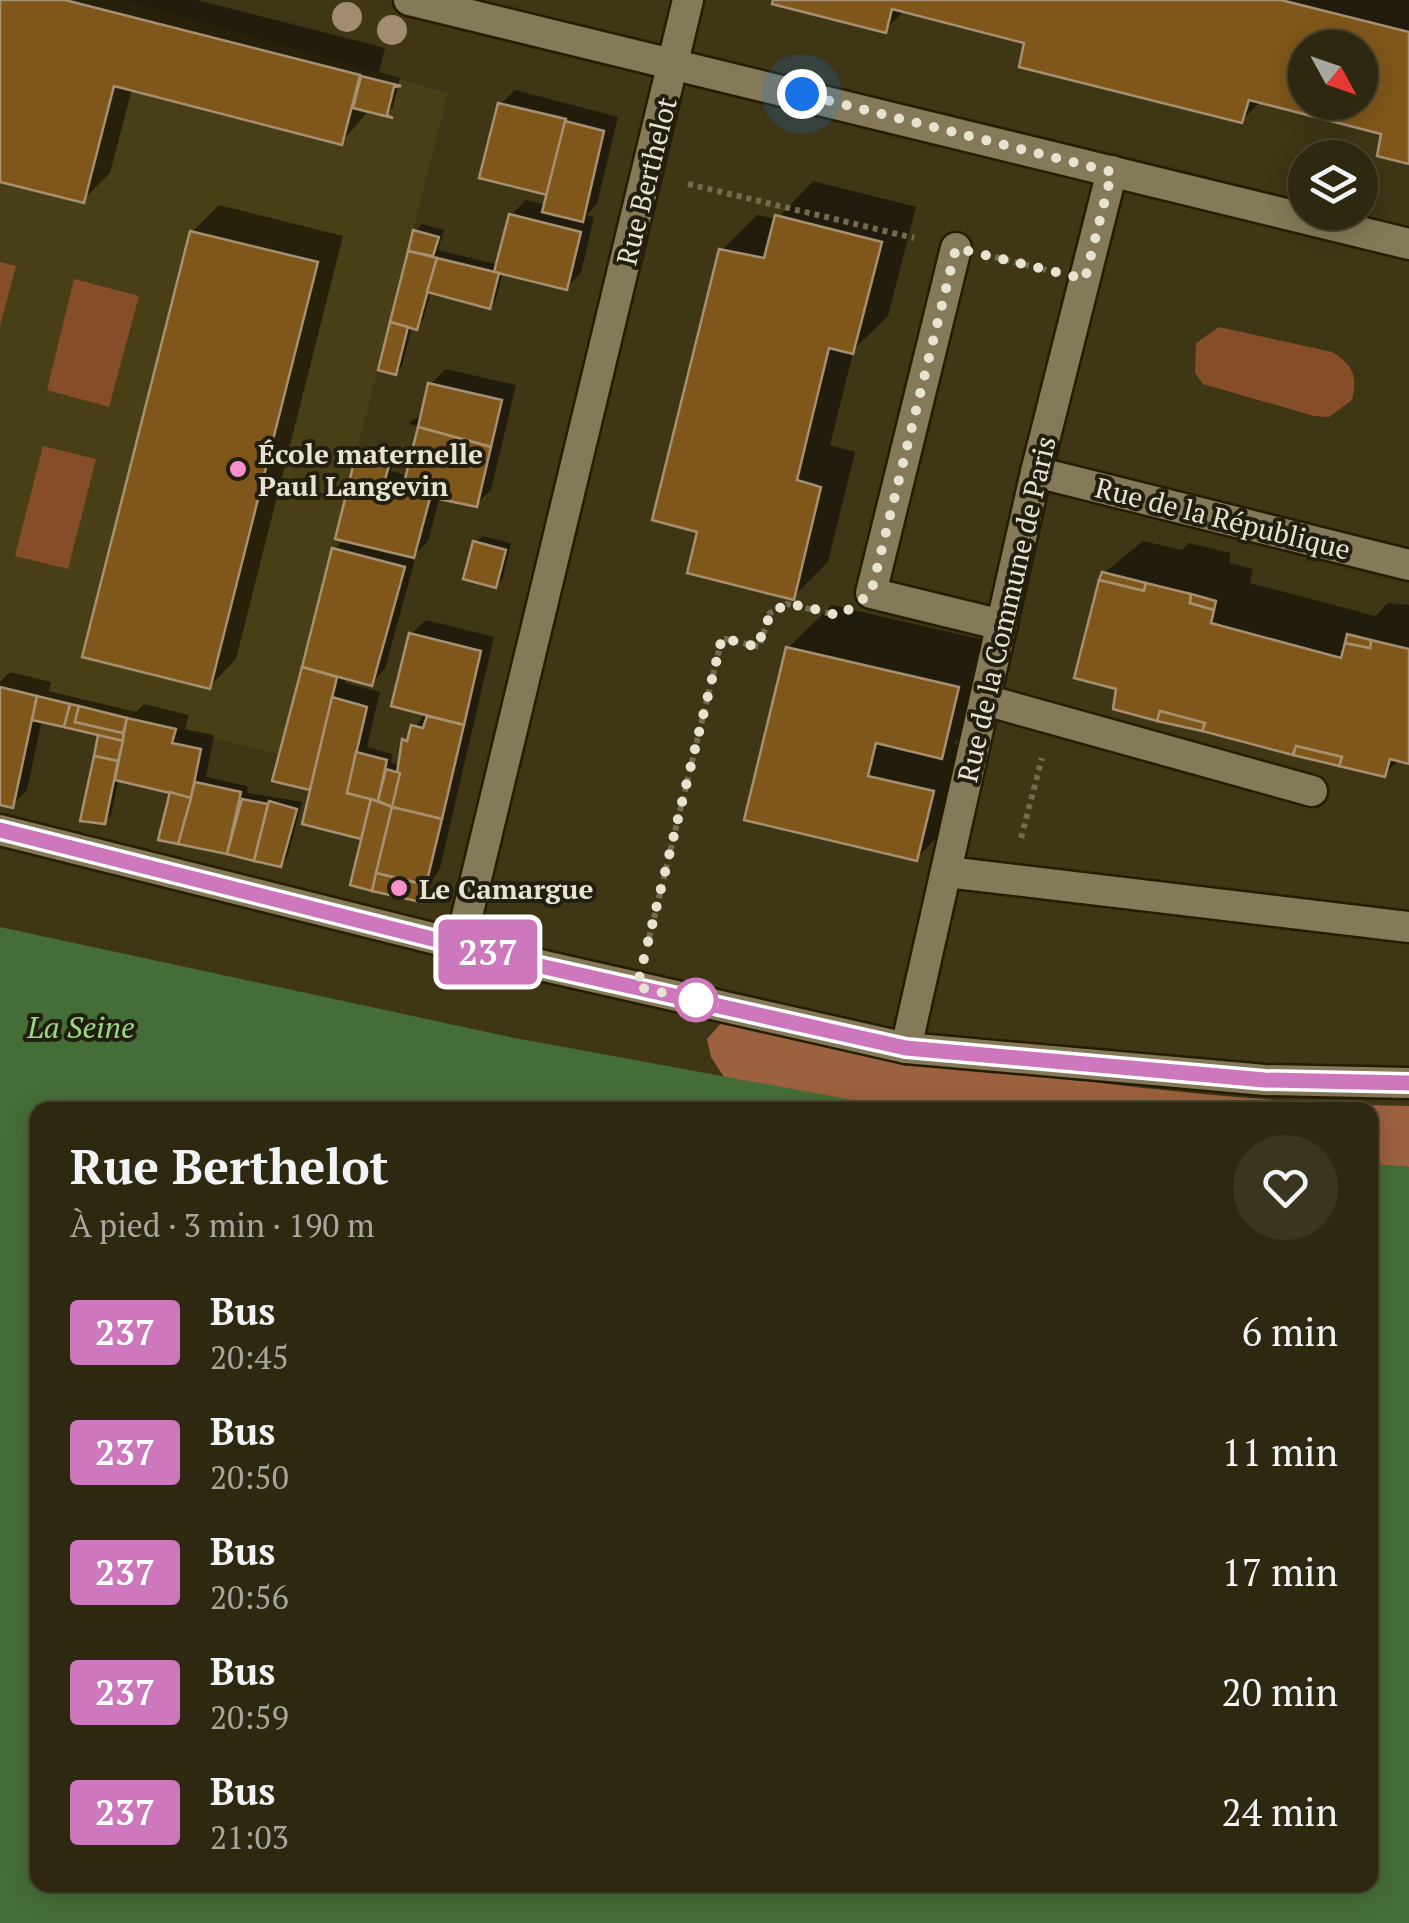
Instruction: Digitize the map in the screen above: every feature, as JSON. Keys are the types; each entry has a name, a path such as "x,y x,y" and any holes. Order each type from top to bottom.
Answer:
{"street":[{"path":"408,0 1409,244"},
{"name":"Rue Berthelot","path":"460,944 688,0"},
{"name":"Rue de la Commune de Paris","path":"906,1048 1036,472 1112,172"},
{"path":"956,248 871,593 1002,625"},
{"name":"Rue de la République","path":"1036,472 1409,565"},
{"path":"986,700 1312,792"},
{"path":"0,830 637,987 906,1048 1265,1080 1409,1083"},
{"path":"947,872 1409,928"}],"path":[{"path":"648,174 1085,279"},
{"path":"637,987 722,638 758,647 770,613 776,608 787,604 840,616 871,593"},
{"path":"1010,879 1052,718"}],"shaded area":[{"name":"École maternelle Paul Langevin","path":"0,0 123,0 448,93 279,754 0,687"},
{"path":"0,262 16,266 0,326"},
{"path":"74,279 139,296 109,407 47,390"},
{"path":"1219,327 1332,352 1352,372 1352,400 1329,417 1314,416 1203,384 1195,373 1196,343"},
{"path":"43,446 96,459 68,569 15,556"},
{"path":"723,1021 1064,1078 1308,1102 859,1102 726,1080 711,1057 707,1039"},
{"path":"1378,1105 1409,1106 1409,1167 1378,1165"}],"water":[{"name":"La Seine","path":"0,927 515,1038 863,1102 30,1102 30,1892 1378,1892 1378,1165 1409,1167 1409,1923 0,1923"}],"building":[{"path":"0,0 65,0 360,75 342,145 114,86 84,203 0,182"},
{"path":"773,0 1281,0 1409,32 1409,164 1378,156 1381,134 1327,120 1378,120 1378,30 1288,30 1288,110 1249,100 1242,123 1019,67 1024,43 892,9 886,33 772,4"},
{"path":"361,76 401,86 394,87 387,115 393,118 353,108"},
{"path":"498,103 566,119 547,195 479,178"},
{"path":"565,121 604,131 583,222 542,212"},
{"path":"509,214 581,232 567,290 494,272"},
{"path":"775,215 882,242 853,354 829,348 797,480 821,487 794,600 687,573 697,532 652,520 719,249 764,258"},
{"path":"413,230 439,237 433,256 408,251"},
{"path":"190,231 318,262 210,689 82,657"},
{"path":"408,251 437,258 417,330 390,322"},
{"path":"437,258 499,273 490,309 427,292"},
{"path":"390,322 408,327 396,375 378,370"},
{"path":"428,383 502,400 491,447 418,427"},
{"path":"418,427 491,447 477,507 402,491"},
{"path":"402,448 412,450 409,463 399,460"},
{"path":"356,453 390,462 383,487 350,479"},
{"path":"350,479 430,498 414,558 335,539"},
{"path":"473,541 506,550 496,588 463,579"},
{"path":"332,548 405,567 372,686 302,667"},
{"path":"1102,572 1146,583 1144,591 1099,580"},
{"path":"1099,580 1144,591 1146,583 1191,594 1190,603 1214,610 1211,623 1341,658 1345,643 1370,648 1371,640 1409,649 1409,764 1390,759 1385,777 1339,766 1342,757 1296,746 1293,755 1202,731 1205,723 1160,711 1157,721 1113,709 1116,689 1074,678"},
{"path":"1191,594 1216,601 1214,610 1190,603"},
{"path":"409,633 481,651 464,725 391,706"},
{"path":"1347,634 1371,640 1370,648 1345,643"},
{"path":"786,647 959,687 942,759 876,743 868,776 934,791 917,861 744,820"},
{"path":"302,667 337,677 310,790 272,781"},
{"path":"0,687 37,696 13,808 0,805"},
{"path":"37,696 70,704 64,727 32,720"},
{"path":"332,697 367,707 347,793 371,799 361,839 302,824"},
{"path":"70,704 79,706 75,722 123,733 123,741 64,727"},
{"path":"79,706 127,718 123,733 75,722"},
{"path":"1160,711 1205,723 1202,731 1157,721"},
{"path":"427,716 464,725 442,819 392,807 402,739 407,741 411,725 423,728"},
{"path":"127,718 176,729 172,743 201,749 191,798 115,780"},
{"path":"98,735 123,741 118,761 94,756"},
{"path":"1296,746 1342,757 1339,766 1293,755"},
{"path":"356,752 387,760 378,801 347,793"},
{"path":"94,756 118,761 105,824 80,821"},
{"path":"386,769 400,773 392,807 378,801"},
{"path":"195,782 241,792 227,854 178,844"},
{"path":"170,792 191,798 178,844 158,840"},
{"path":"242,799 268,804 254,861 227,854"},
{"path":"371,799 392,807 372,891 350,885"},
{"path":"269,801 297,809 281,867 254,861"},
{"path":"392,807 442,819 426,885 376,873"},
{"name":"Le Camargue","path":"376,873 426,885 421,902 372,891"}],"bus line":[{"name":"237","path":"0,830 540,966 906,1048 1265,1080 1409,1083"}],"place":[{"name":"École maternelle Paul Langevin","path":"238,469"},
{"name":"Le Camargue","path":"399,888"}],"route":[{"path":"696,1000 714,1004 637,987 722,638 758,647 764,625 776,608 787,604 840,616 871,593 956,248 1085,279 1112,172 802,94"}]}
